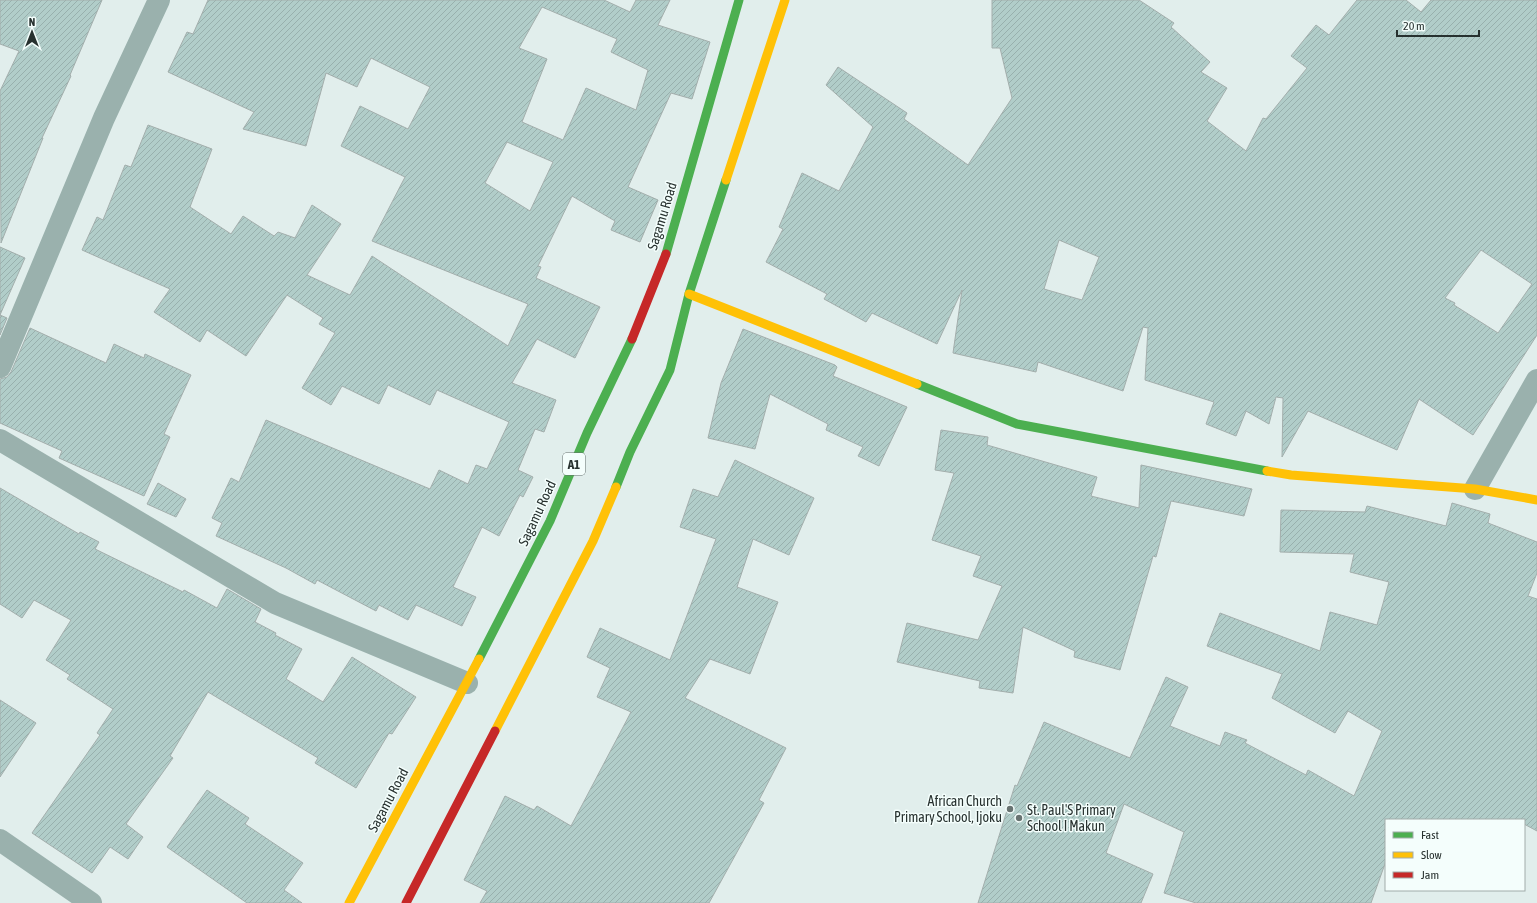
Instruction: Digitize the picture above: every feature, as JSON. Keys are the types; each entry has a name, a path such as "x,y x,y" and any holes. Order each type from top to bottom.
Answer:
{"main road":[{"name":"Sagamu Road","path":"349,903 467,683 550,521 587,432 627,351 666,254 739,0"},
{"path":"406,903 593,541 630,452 670,370 689,294 785,0"},
{"path":"689,294 1017,424 1291,476 1475,489 1537,500"}],"street":[{"path":"0,367 104,118 159,0"},
{"path":"1475,489 1537,380"},
{"path":"0,440 275,603 467,683"},
{"path":"0,840 91,903"}],"building":[{"path":"0,0 102,0 70,75 71,76 42,138 1,243 0,91 19,51 0,44"},
{"path":"208,0 604,0 630,12 636,0 670,0 658,25 710,42 692,99 671,93 628,187 658,200 640,242 611,230 615,221 572,196 538,266 541,267 536,278 600,307 575,358 537,339 512,383 556,400 544,432 535,429 518,470 533,477 523,497 520,495 499,536 482,527 453,587 476,597 462,626 416,605 408,620 379,605 376,611 317,580 315,584 286,568 216,536 222,523 212,518 231,478 239,482 266,420 430,489 439,470 468,484 476,465 487,469 509,422 437,390 430,405 388,385 379,404 342,386 331,405 302,388 335,333 319,324 323,318 287,295 246,356 207,330 200,342 154,312 170,289 82,250 97,217 103,220 125,165 131,167 148,125 212,149 190,207 231,234 243,216 274,236 278,232 295,238 312,205 341,224 307,275 350,295 372,256 508,346 528,304 372,241 405,177 341,146 360,106 408,129 430,87 371,58 357,87 326,73 306,146 243,129 254,112 168,72 187,32 193,34","holes":["542,7 617,39 611,52 648,70 636,110 586,88 563,140 522,122 547,59 519,48","507,142 553,162 530,211 485,183"]},
{"path":"992,0 1139,0 1174,23 1171,27 1210,62 1201,72 1227,88 1207,121 1246,151 1263,118 1266,119 1307,68 1291,56 1316,25 1329,35 1357,0 1406,0 1421,12 1431,0 1537,0 1537,335 1473,435 1419,399 1397,450 1308,411 1282,457 1283,398 1276,397 1269,424 1246,411 1236,436 1206,424 1214,402 1145,380 1148,328 1143,327 1123,391 1038,362 1036,372 953,353 962,290 937,344 872,313 866,322 824,299 827,294 766,262 783,229 779,227 802,173 839,191 873,127 826,85 838,67 907,113 904,119 968,165 1012,98 1000,48 992,48","holes":["1059,240 1099,257 1082,300 1044,289","1481,250 1532,284 1498,333 1454,305 1455,303 1445,298"]},
{"path":"0,247 25,258 0,315"},
{"path":"0,315 7,318 0,335"},
{"path":"30,328 106,363 114,344 144,358 145,354 191,375 164,434 170,437 144,496 59,458 62,451 0,423 0,379 7,377 11,372"},
{"path":"743,329 835,365 837,367 833,376 907,407 879,466 858,456 863,447 826,430 828,424 770,394 755,449 708,438 721,383"},
{"path":"941,430 988,437 987,445 1097,477 1091,496 1139,508 1141,465 1252,489 1244,516 1171,501 1156,557 1153,556 1120,670 1074,657 1075,651 1023,627 1013,693 979,688 980,681 897,662 907,623 978,640 1002,586 973,576 981,556 932,540 954,473 935,470"},
{"path":"735,460 814,498 789,555 753,539 737,587 778,602 750,674 710,659 685,698 786,748 759,800 764,803 709,903 480,903 487,891 464,880 505,796 534,810 537,806 571,826 631,712 597,697 610,668 587,657 600,628 670,660 716,539 680,527 693,489 718,497"},
{"path":"158,483 186,499 176,517 147,504"},
{"path":"0,488 79,534 80,532 99,542 95,549 183,592 184,590 217,608 227,589 261,609 255,622 276,633 275,635 302,649 286,679 323,702 352,657 416,697 392,734 389,733 356,788 315,763 318,758 208,692 170,756 173,758 126,824 143,837 128,859 110,847 92,873 32,833 100,735 97,733 113,709 67,679 70,675 46,660 71,620 34,600 22,618 0,604"},
{"path":"1452,503 1490,514 1488,523 1537,542 1537,573 1528,596 1537,599 1537,831 1525,825 1525,819 1385,819 1385,864 1371,903 1196,903 1164,893 1184,832 1124,804 1106,853 1153,874 1141,903 978,903 1015,785 1017,786 1044,722 1130,758 1166,677 1188,687 1170,726 1220,746 1225,732 1247,740 1245,743 1306,775 1308,770 1354,796 1382,731 1348,711 1335,733 1272,698 1282,674 1207,646 1220,613 1320,651 1330,612 1377,625 1389,582 1350,572 1354,554 1280,552 1281,510 1365,512 1367,506 1446,526"},
{"path":"0,700 36,723 0,777"},
{"path":"207,790 249,818 245,824 303,863 284,890 302,903 247,903 167,847"}],"traffic: fast":[{"path":"666,254 739,0"},
{"path":"616,487 630,452 670,370 689,294 726,180"},
{"path":"479,659 550,521 587,433 632,339"},
{"path":"917,384 1017,424 1267,471"}],"traffic: slow":[{"path":"726,180 785,0"},
{"path":"689,294 917,384"},
{"path":"1267,471 1291,475 1475,489 1537,500"},
{"path":"495,731 593,541 616,487"},
{"path":"349,903 479,659"}],"traffic: jam":[{"path":"632,339 666,254"},
{"path":"406,903 495,731"}],"place":[{"name":"African Church Primary School, Ijoku","path":"1010,809"},
{"name":"St. Paul'S Primary School I Makun","path":"1019,818"}]}
